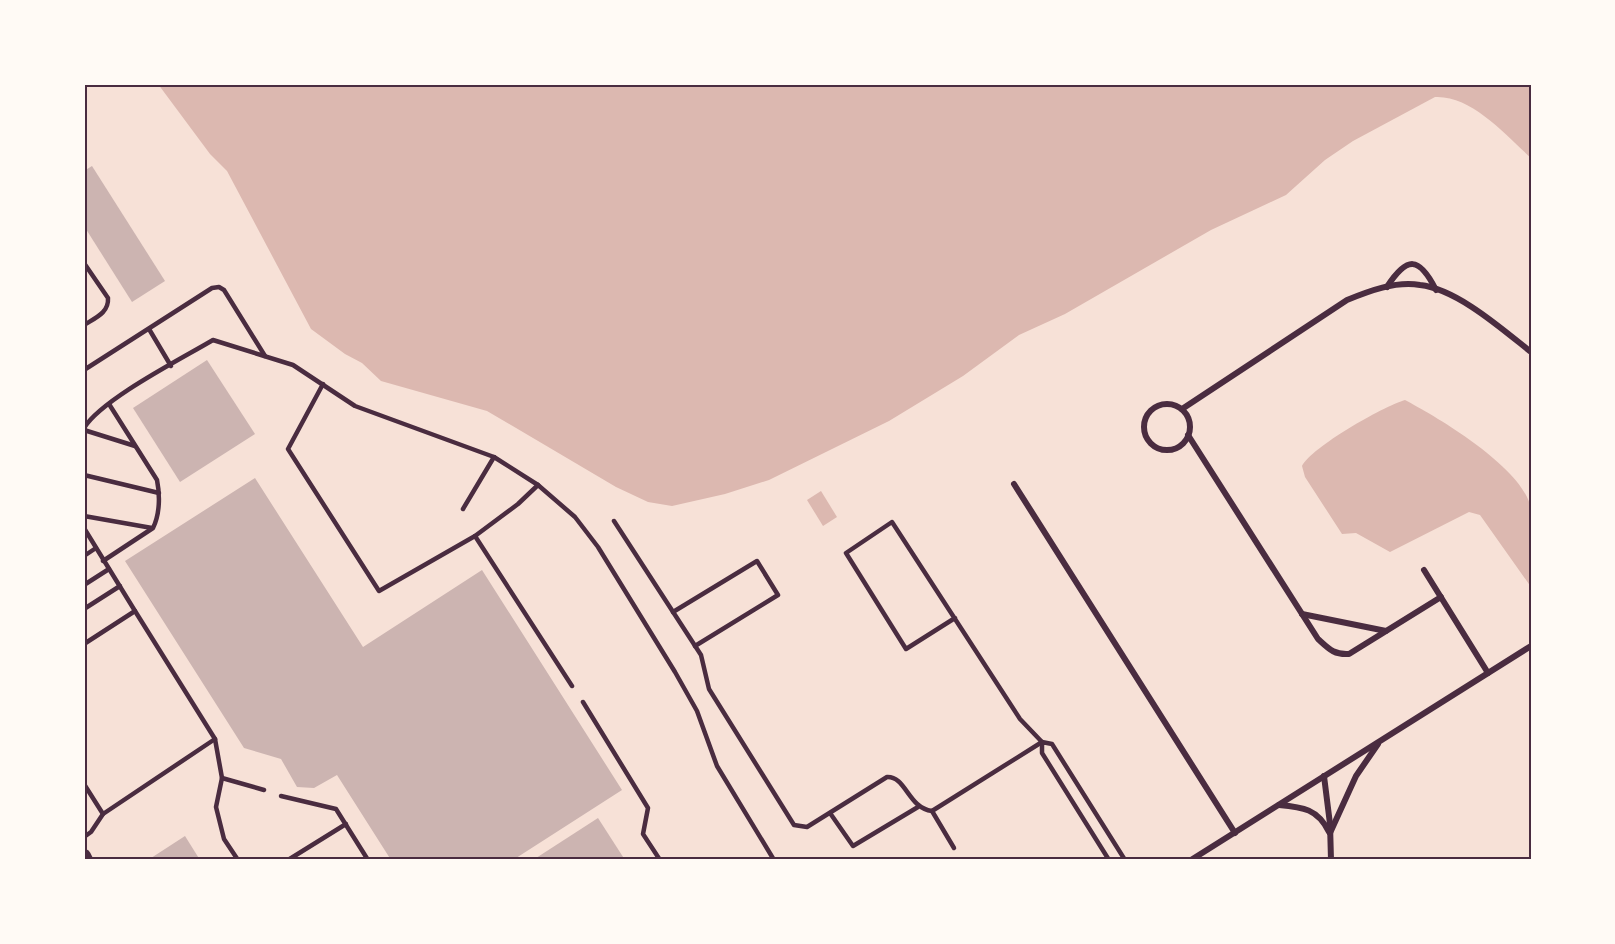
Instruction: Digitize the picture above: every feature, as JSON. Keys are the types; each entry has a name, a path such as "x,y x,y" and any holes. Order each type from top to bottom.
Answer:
{"street":[{"path":"1387,288 1400,268 1411,264 1420,266 1426,272 1436,290"},
{"path":"1182,409 1347,300 1387,288 1420,285 1436,290 1482,312 1531,352"},
{"path":"1169,404 1182,409 1189,421 1188,435 1180,446 1166,450 1152,444 1144,432 1145,418 1155,407 1169,404"},
{"path":"1188,435 1318,639 1338,654 1349,654 1441,597"},
{"path":"1014,484 1235,833"},
{"path":"1424,570 1488,674"},
{"path":"1302,614 1387,631"},
{"path":"1191,860 1531,646"},
{"path":"1330,833 1356,776 1380,741"},
{"path":"1324,776 1331,860"},
{"path":"1278,805 1300,807 1314,812 1325,822 1330,833"}],"lane":[{"path":"84,263 108,298 108,304 103,313 84,326"},
{"path":"84,370 219,287 224,290 265,356"},
{"path":"149,328 171,366"},
{"path":"135,446 84,429 91,417 109,404 213,340 293,365 355,405 494,457 538,485 575,517 598,547 697,711 717,766 774,860"},
{"path":"323,384 288,449 379,591 475,536 518,504 538,485"},
{"path":"103,561 153,528 156,522 159,493 157,480 109,404"},
{"path":"463,509 494,457"},
{"path":"84,475 159,493"},
{"path":"84,516 153,528"},
{"path":"614,522 701,655 709,689 794,825 807,827 887,777 897,779 918,807 932,811 954,848"},
{"path":"955,618 906,649 846,553 892,522 955,618 1020,719 1042,742 1052,744 1125,860"},
{"path":"84,528 215,739 222,778 216,807 224,839 238,860"},
{"path":"475,536 572,686"},
{"path":"84,556 96,548"},
{"path":"673,612 757,561 778,595 695,646"},
{"path":"84,585 109,570"},
{"path":"84,609 120,586"},
{"path":"84,644 135,611"},
{"path":"583,702 648,808 643,834 660,860"},
{"path":"84,837 91,832 103,814 215,739"},
{"path":"932,811 1042,742"},
{"path":"1042,742 1042,753 1109,860"},
{"path":"222,778 264,790"},
{"path":"84,784 103,814"},
{"path":"281,796 336,809 368,860"},
{"path":"830,813 853,846 918,807"},
{"path":"288,860 346,824"}],"shaded area":[{"path":"158,84 1531,84 1531,158 1475,109 1462,102 1435,97 1353,141 1325,160 1286,195 1211,230 1065,314 1019,335 963,376 889,421 769,480 725,494 672,506 648,502 616,487 487,411 381,381 362,363 345,354 311,329 227,171 210,154"},
{"path":"1405,400 1478,446 1514,478 1525,494 1532,519 1531,587 1480,515 1469,512 1390,552 1356,533 1342,534 1305,477 1302,466 1319,449 1349,428"},
{"path":"821,491 837,517 823,526 807,500"}],"building":[{"path":"92,166 165,281 132,302 84,226 84,171"},
{"path":"207,360 255,434 180,482 133,408"},
{"path":"255,478 363,647 482,570 622,790 513,860 391,860 337,775 314,788 297,787 281,759 244,748 125,561"},
{"path":"598,818 625,860 533,860"},
{"path":"185,836 200,860 148,860"}]}
